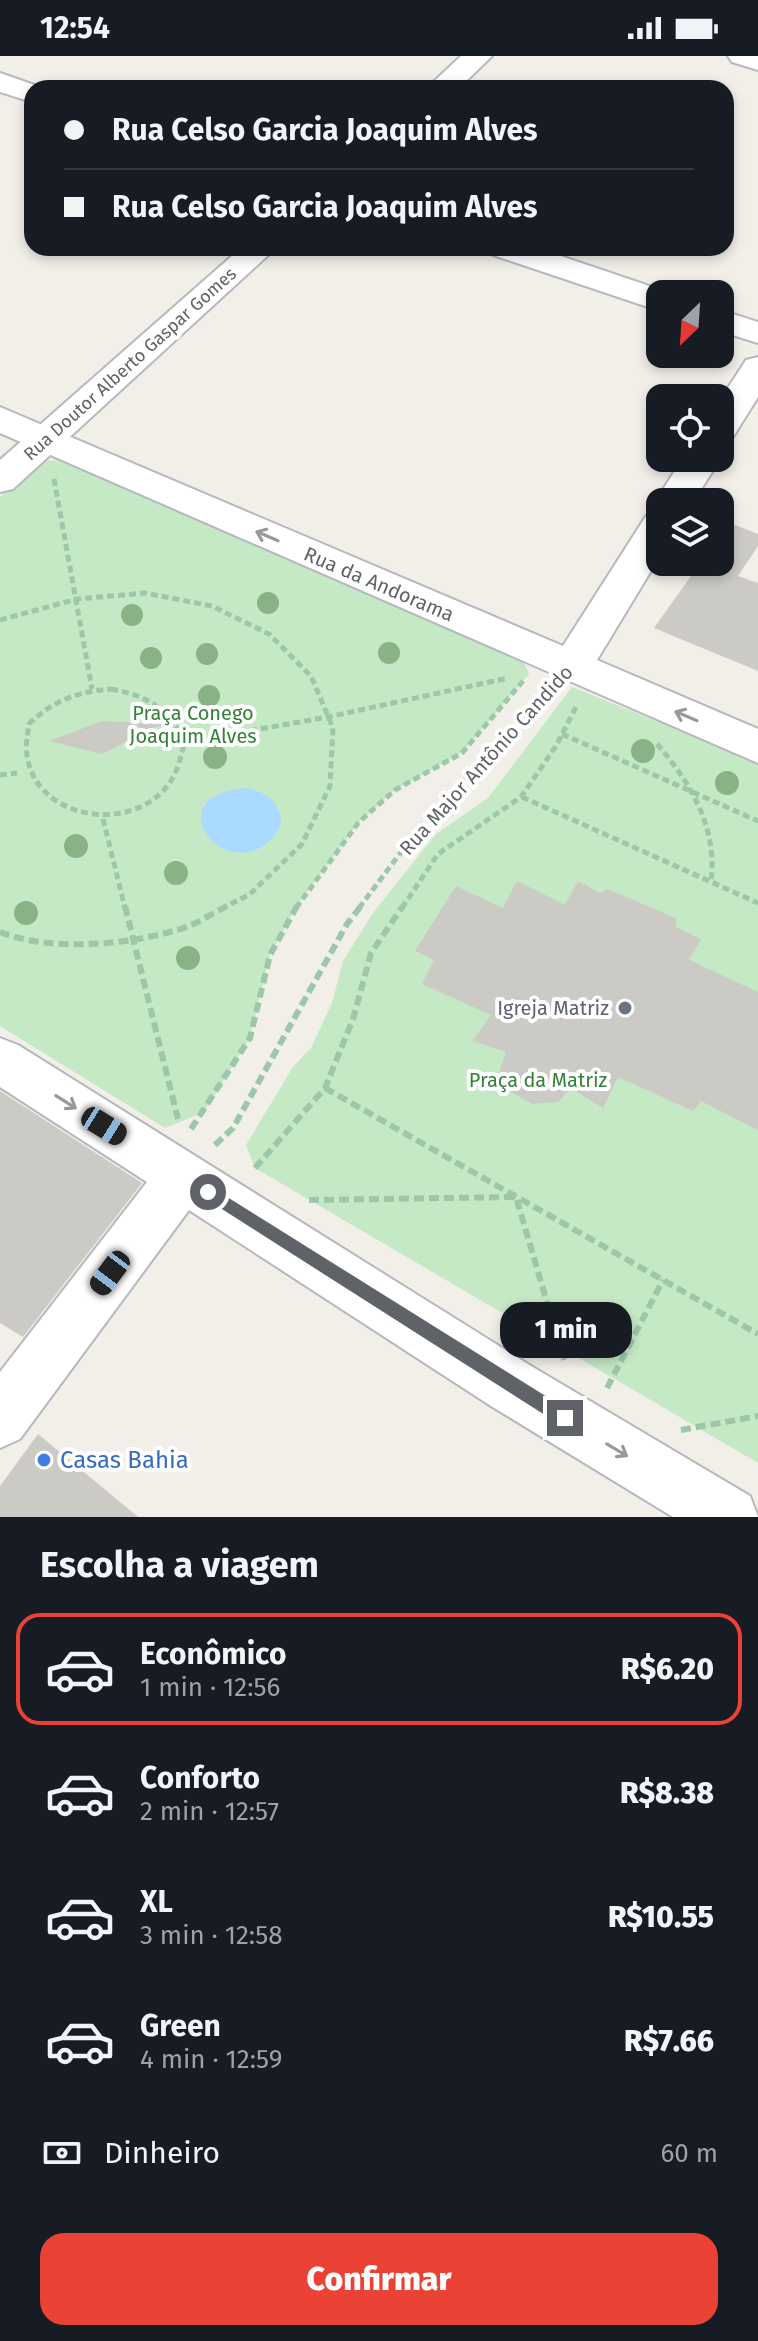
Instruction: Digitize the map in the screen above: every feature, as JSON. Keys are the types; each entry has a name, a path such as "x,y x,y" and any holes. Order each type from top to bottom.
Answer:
{"street":[{"path":"451,80 478,56"},
{"path":"742,56 758,61"},
{"path":"0,82 24,90"},
{"name":"Rua Doutor Alberto Gaspar Gomes","path":"0,480 49,454 252,256"},
{"path":"529,256 646,295"},
{"path":"734,325 758,333"},
{"path":"734,407 758,368"},
{"name":"Rua da Andorama","path":"0,419 49,454 575,684 758,747"},
{"name":"Rua Major Antônio Candido","path":"575,684 646,551"},
{"path":"0,1060 182,1147 511,1386 729,1517"},
{"path":"0,1419 182,1147"}],"path":[{"path":"49,454 92,690"},
{"path":"0,620 77,599 145,593 212,606 269,634 311,676 333,728 330,786 302,844 250,894 179,930 96,945 15,938 0,932"},
{"path":"182,1147 250,1038 270,955 307,892 359,822 395,790 462,753 529,674 328,717 185,742"},
{"path":"255,1168 325,1088 353,1019 371,953 387,928 438,854 521,797 562,734 575,684"},
{"name":"Rua Major Antônio Candido","path":"182,1147 233,1128 347,924 420,827 575,684"},
{"path":"18,746 21,735 37,715 59,700 92,690 135,693 157,702 173,716 185,742 177,773 162,791 141,805 103,819 55,811"},
{"path":"562,734 758,821"},
{"path":"652,739 668,755 694,792 715,853 711,882"},
{"path":"16,765 25,785"},
{"path":"0,775 17,773"},
{"path":"521,797 758,903"},
{"path":"103,819 182,1147"},
{"path":"325,1088 758,1334"},
{"path":"306,1200 516,1197"},
{"path":"516,1197 566,1365"},
{"path":"606,1389 663,1280"},
{"path":"676,1430 758,1416"}],"green space":[{"name":"Praça Conego Joaquim Alves","path":"66,460 524,662 529,674 462,753 395,790 359,822 298,904 270,955 250,1038 204,1112 165,1128 0,1026 0,497 39,461"},
{"name":"Praça da Matriz","path":"572,687 758,762 758,1463 255,1168 246,1145 293,1067 311,1048 332,1003 343,961 373,913 436,834 488,798"}],"water":[{"path":"247,788 272,800 279,810 281,825 263,846 243,853 224,849 210,838 202,823 203,808 217,795"}],"building":[{"path":"734,525 758,534 758,546 738,576 758,583 758,671 654,628 691,576 734,576"},
{"path":"102,721 163,724 102,754 49,741"},
{"name":"Igreja Matriz","path":"517,881 565,905 578,881 600,893 607,889 676,918 676,927 701,939 689,960 758,992 758,1130 701,1101 693,1111 618,1077 603,1108 571,1088 558,1102 532,1104 509,1091 499,1073 506,1052 473,1041 491,1015 422,984 434,960 415,951 456,886 503,908"},
{"path":"0,1091 142,1183 23,1337 0,1323"},
{"name":"Casas Bahia","path":"38,1434 138,1517 0,1517 0,1486"}],"place":[{"name":"Igreja Matriz","path":"625,1008"},
{"name":"Casas Bahia","path":"44,1460"}],"route":[{"path":"208,1192 565,1418"}]}
